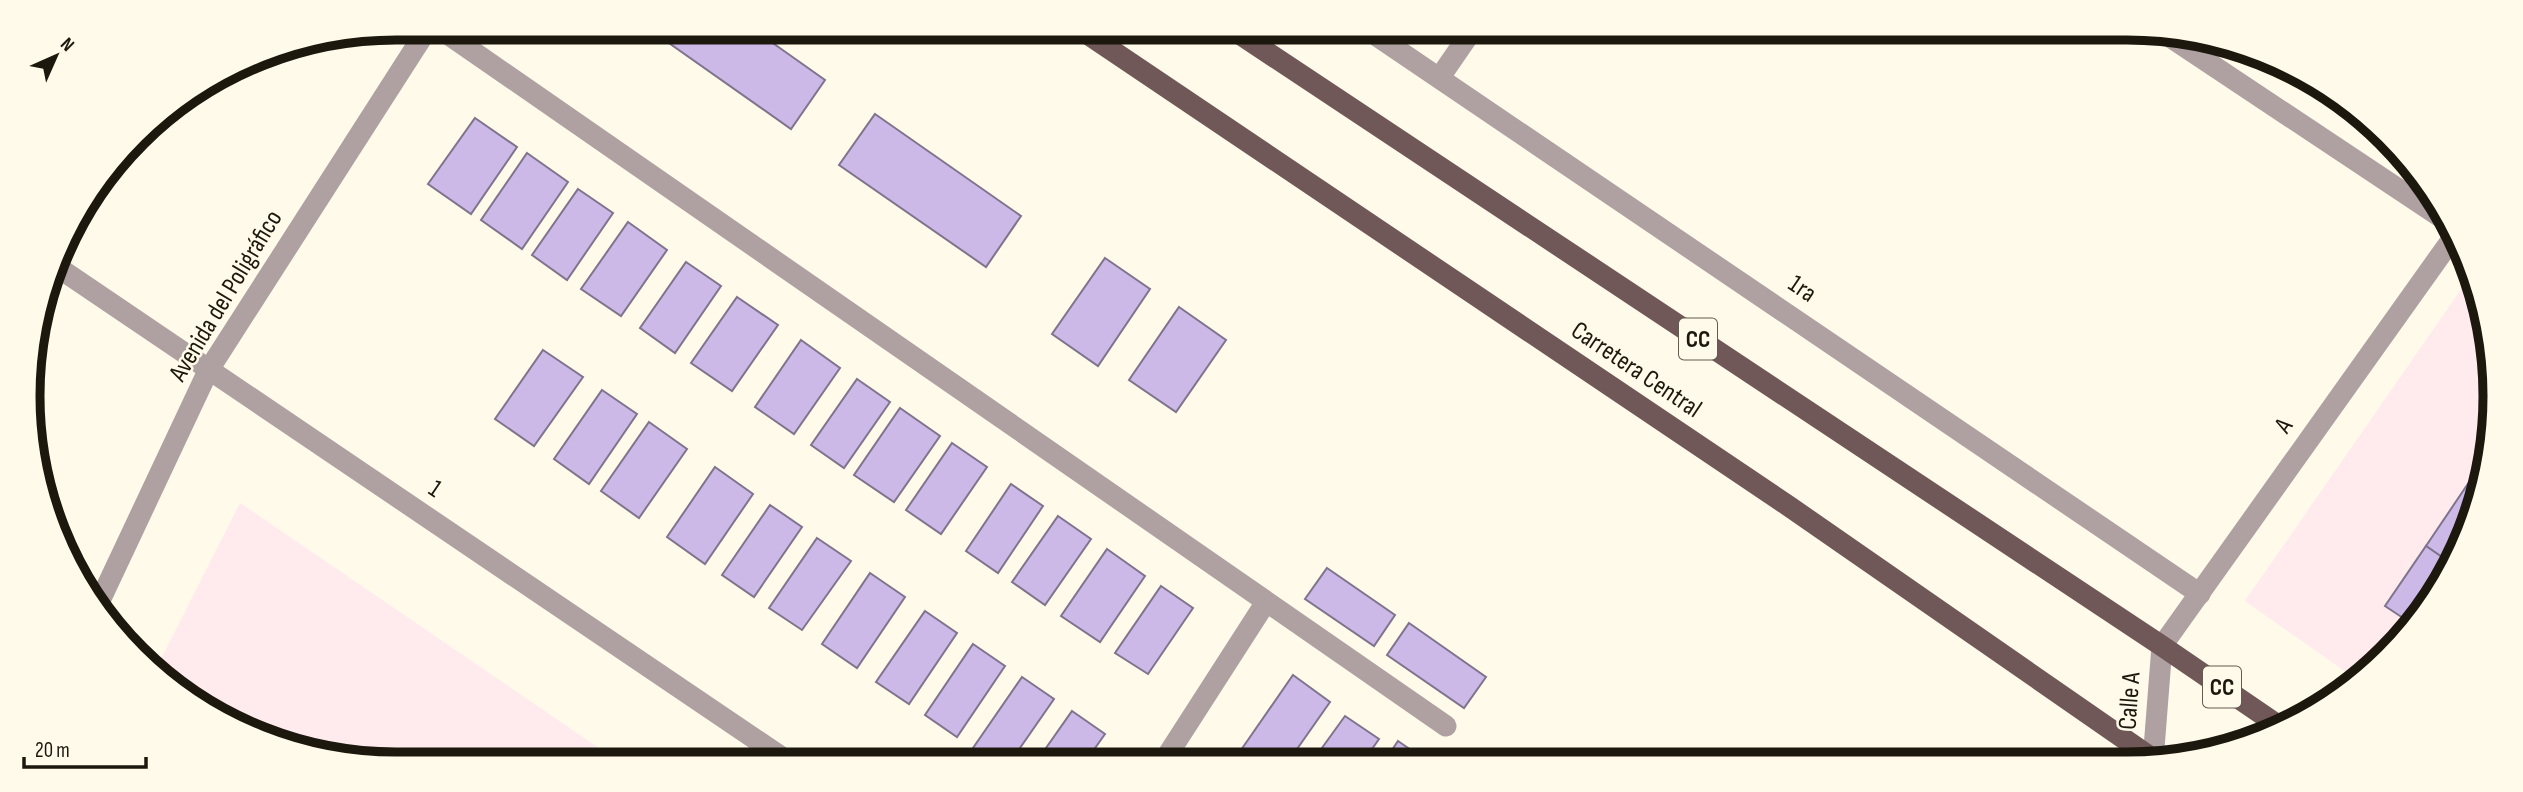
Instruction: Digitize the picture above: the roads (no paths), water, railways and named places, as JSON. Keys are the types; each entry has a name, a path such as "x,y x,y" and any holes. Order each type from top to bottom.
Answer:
{"main road":[{"name":"Carretera Central","path":"1096,40 1778,499 2142,751"},
{"name":"CC","path":"1249,40 2272,721"}],"street":[{"name":"Avenida del Poligráfico","path":"102,597 208,370 420,40"},
{"path":"456,40 1446,726"},
{"name":"1ra","path":"1383,40 2200,593"},
{"path":"1440,77 1465,40"},
{"path":"2181,44 2430,210"},
{"name":"A","path":"2162,646 2448,244"},
{"name":"1","path":"63,271 774,752"},
{"path":"1169,752 1266,601"},
{"name":"Calle A","path":"2155,751 2162,646"}]}
